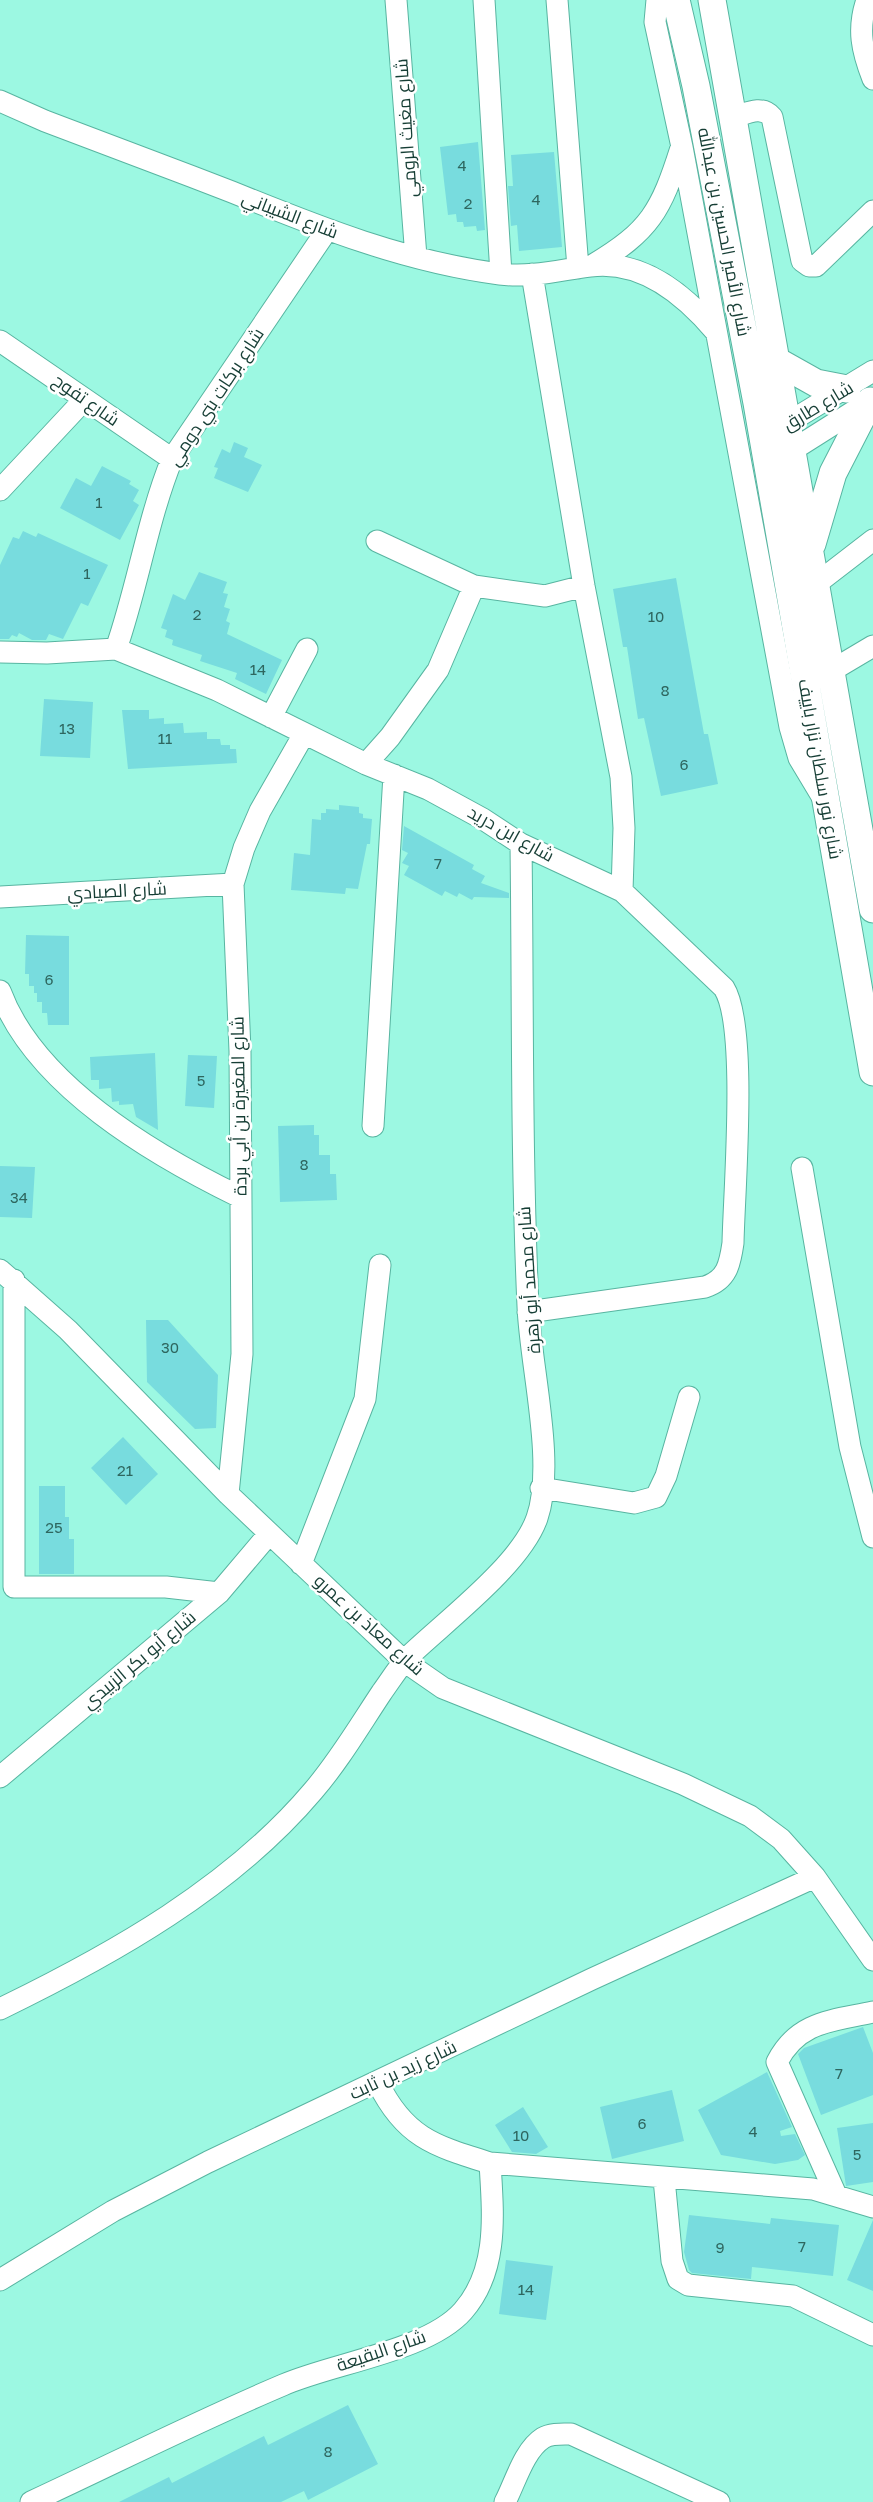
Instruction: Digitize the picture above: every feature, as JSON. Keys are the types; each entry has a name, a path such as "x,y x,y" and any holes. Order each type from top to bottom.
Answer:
{"main road":[{"name":"شارع الأمير الحسين بن عبدالله","path":"676,0 715,179 767,466"},
{"name":"شارع الأمير الحسين بن عبدالله","path":"712,0 791,451"},
{"path":"775,360 816,383 863,396 833,473 810,551"},
{"name":"شارع نور سلطان نزار باييف","path":"791,451 873,909"},
{"name":"شارع نور سلطان نزار باييف","path":"767,466 873,1072"}],"street":[{"name":"شارع مغيث الرومي","path":"396,0 416,257"},
{"path":"484,0 501,274"},
{"path":"557,0 585,267"},
{"path":"657,0 655,22 682,147 794,743 811,780 826,802"},
{"path":"867,0 860,19 862,52 873,79"},
{"name":"شارع الشيباني","path":"0,101 45,121 327,230 416,257 501,274 532,274 585,267 621,267 658,280 690,302 716,332"},
{"path":"734,117 761,110 768,112 772,117 802,261 809,266 816,266 873,211"},
{"name":"شارع الشيباني","path":"585,267 624,246 648,224 664,196 682,147"},
{"name":"شارع بركات بني دومي","path":"116,649 133,596 155,501 172,459 327,230"},
{"path":"532,274 584,586 621,777 624,828 622,891"},
{"name":"شارع تفوح","path":"0,340 172,459"},
{"name":"شارع طارق","path":"767,466 791,451 863,396 873,371"},
{"name":"شارع طارق","path":"762,440 786,425 863,396"},
{"path":"0,490 84,400"},
{"path":"816,584 873,540"},
{"path":"377,541 474,586 545,596 584,586"},
{"path":"366,764 390,737 438,670 474,586"},
{"path":"831,671 873,646"},
{"name":"شارع ابن دريد","path":"0,652 47,653 116,649 217,690 366,764 456,803 521,844 622,891 702,965 730,997 737,1056 733,1243 727,1272 717,1284 705,1287 528,1312"},
{"path":"271,717 307,649"},
{"name":"شارع المغيرة بن أبي بردة","path":"228,1494 242,1354 240,1051 233,884 244,848 260,811 304,734"},
{"path":"373,1126 394,775"},
{"name":"شارع محمد أبو زهرة","path":"0,2009 50,1984 146,1929 227,1872 258,1846 315,1790 404,1661 465,1606 525,1542 537,1518 542,1488 538,1396 528,1312 522,1150 521,844"},
{"name":"شارع الصيادي","path":"0,897 233,884"},
{"path":"0,991 17,1023 43,1059 96,1109 127,1134 164,1157 240,1197"},
{"path":"802,1168 850,1446 873,1537"},
{"path":"301,1564 365,1399 380,1265"},
{"path":"7,1275 14,1587 166,1587 219,1593"},
{"name":"شارع معاذ بن عمرو","path":"7,1275 68,1330 228,1494 404,1661 443,1688 729,1803 750,1816 780,1839 815,1877 873,1960"},
{"path":"542,1488 634,1503 646,1502 656,1497 666,1476 689,1397"},
{"name":"شارع أبو بكر الزبيدي","path":"0,1777 219,1593 269,1534"},
{"name":"شارع زيد بن ثابت","path":"0,2280 113,2211 163,2185 592,1980 815,1877"},
{"path":"836,2195 777,2062 786,2044 811,2026 873,2012"},
{"path":"378,2083 399,2120 418,2134 450,2151 490,2163 664,2179 813,2189 873,2207"},
{"name":"شارع البقيعة","path":"31,2502 284,2384 400,2347 445,2326 463,2311 476,2294 490,2256 493,2208 490,2163"},
{"path":"664,2179 672,2261 674,2272 682,2282 698,2287 793,2296 873,2335"},
{"path":"505,2502 535,2445 544,2437 560,2434 571,2434 719,2502"}],"building":[{"path":"478,142 485,230 477,231 476,226 464,227 463,222 457,222 456,214 448,215 440,147"},
{"path":"554,152 562,247 519,251 517,225 511,226 508,186 513,186 511,155"},
{"path":"234,442 248,448 244,457 262,465 248,492 214,478 218,468 214,467 222,449 230,453"},
{"path":"102,466 131,481 129,484 139,490 133,501 139,505 120,540 60,508 76,478 91,486"},
{"path":"23,531 36,537 38,533 108,565 88,606 81,603 63,639 49,634 46,640 32,640 19,633 17,637 12,635 9,639 0,639 0,565 13,537 19,539"},
{"path":"199,572 227,582 223,593 228,594 224,607 230,609 226,621 230,623 227,634 282,660 266,694 235,679 237,673 200,661 202,655 172,645 173,640 165,637 167,630 161,628 173,594 185,600"},
{"path":"676,578 704,734 708,734 718,784 661,796 644,718 638,719 627,647 623,647 613,589"},
{"path":"44,699 93,702 90,758 40,756"},
{"path":"122,710 149,710 149,719 164,718 164,724 183,723 184,733 207,732 207,739 220,739 221,745 230,745 230,749 236,749 237,763 128,769"},
{"path":"339,805 359,807 359,813 363,814 363,818 372,819 370,844 367,844 358,889 346,888 345,894 291,890 294,853 310,855 312,819 321,820 321,813 326,813 326,809 339,810"},
{"path":"404,826 474,865 472,869 485,876 481,883 509,893 509,898 474,897 472,900 459,893 457,897 445,891 442,896 404,875 409,866 402,863 408,853 402,850"},
{"path":"26,935 69,936 69,1025 48,1025 47,1013 42,1013 42,1002 37,1002 34,986 29,986 29,974 25,974"},
{"path":"155,1053 158,1130 136,1117 133,1104 119,1105 119,1101 112,1102 111,1088 99,1089 99,1080 91,1080 90,1057"},
{"path":"188,1055 217,1056 214,1108 185,1106"},
{"path":"314,1125 314,1135 319,1135 319,1155 330,1155 330,1174 336,1174 337,1200 280,1202 278,1126"},
{"path":"0,1166 35,1167 32,1218 0,1217"},
{"path":"146,1320 168,1320 218,1375 216,1428 195,1429 147,1382"},
{"path":"123,1437 158,1474 126,1505 91,1468"},
{"path":"39,1486 65,1486 65,1517 69,1517 69,1539 74,1539 74,1574 39,1574"},
{"path":"863,2027 873,2053 873,2095 821,2115 798,2054 804,2048"},
{"path":"767,2072 792,2127 780,2131 781,2136 795,2134 805,2155 798,2160 775,2164 721,2155 698,2110"},
{"path":"672,2090 684,2141 612,2159 600,2107"},
{"path":"523,2107 548,2147 536,2154 512,2152 495,2125"},
{"path":"873,2123 873,2182 846,2186 837,2128"},
{"path":"689,2215 770,2224 771,2218 839,2225 833,2276 752,2267 751,2279 692,2273 684,2252"},
{"path":"873,2220 873,2291 847,2280"},
{"path":"506,2260 553,2266 546,2320 499,2314"},
{"path":"348,2405 378,2464 308,2500 304,2491 281,2502 119,2502 169,2477 172,2483 264,2436 268,2445"}]}
